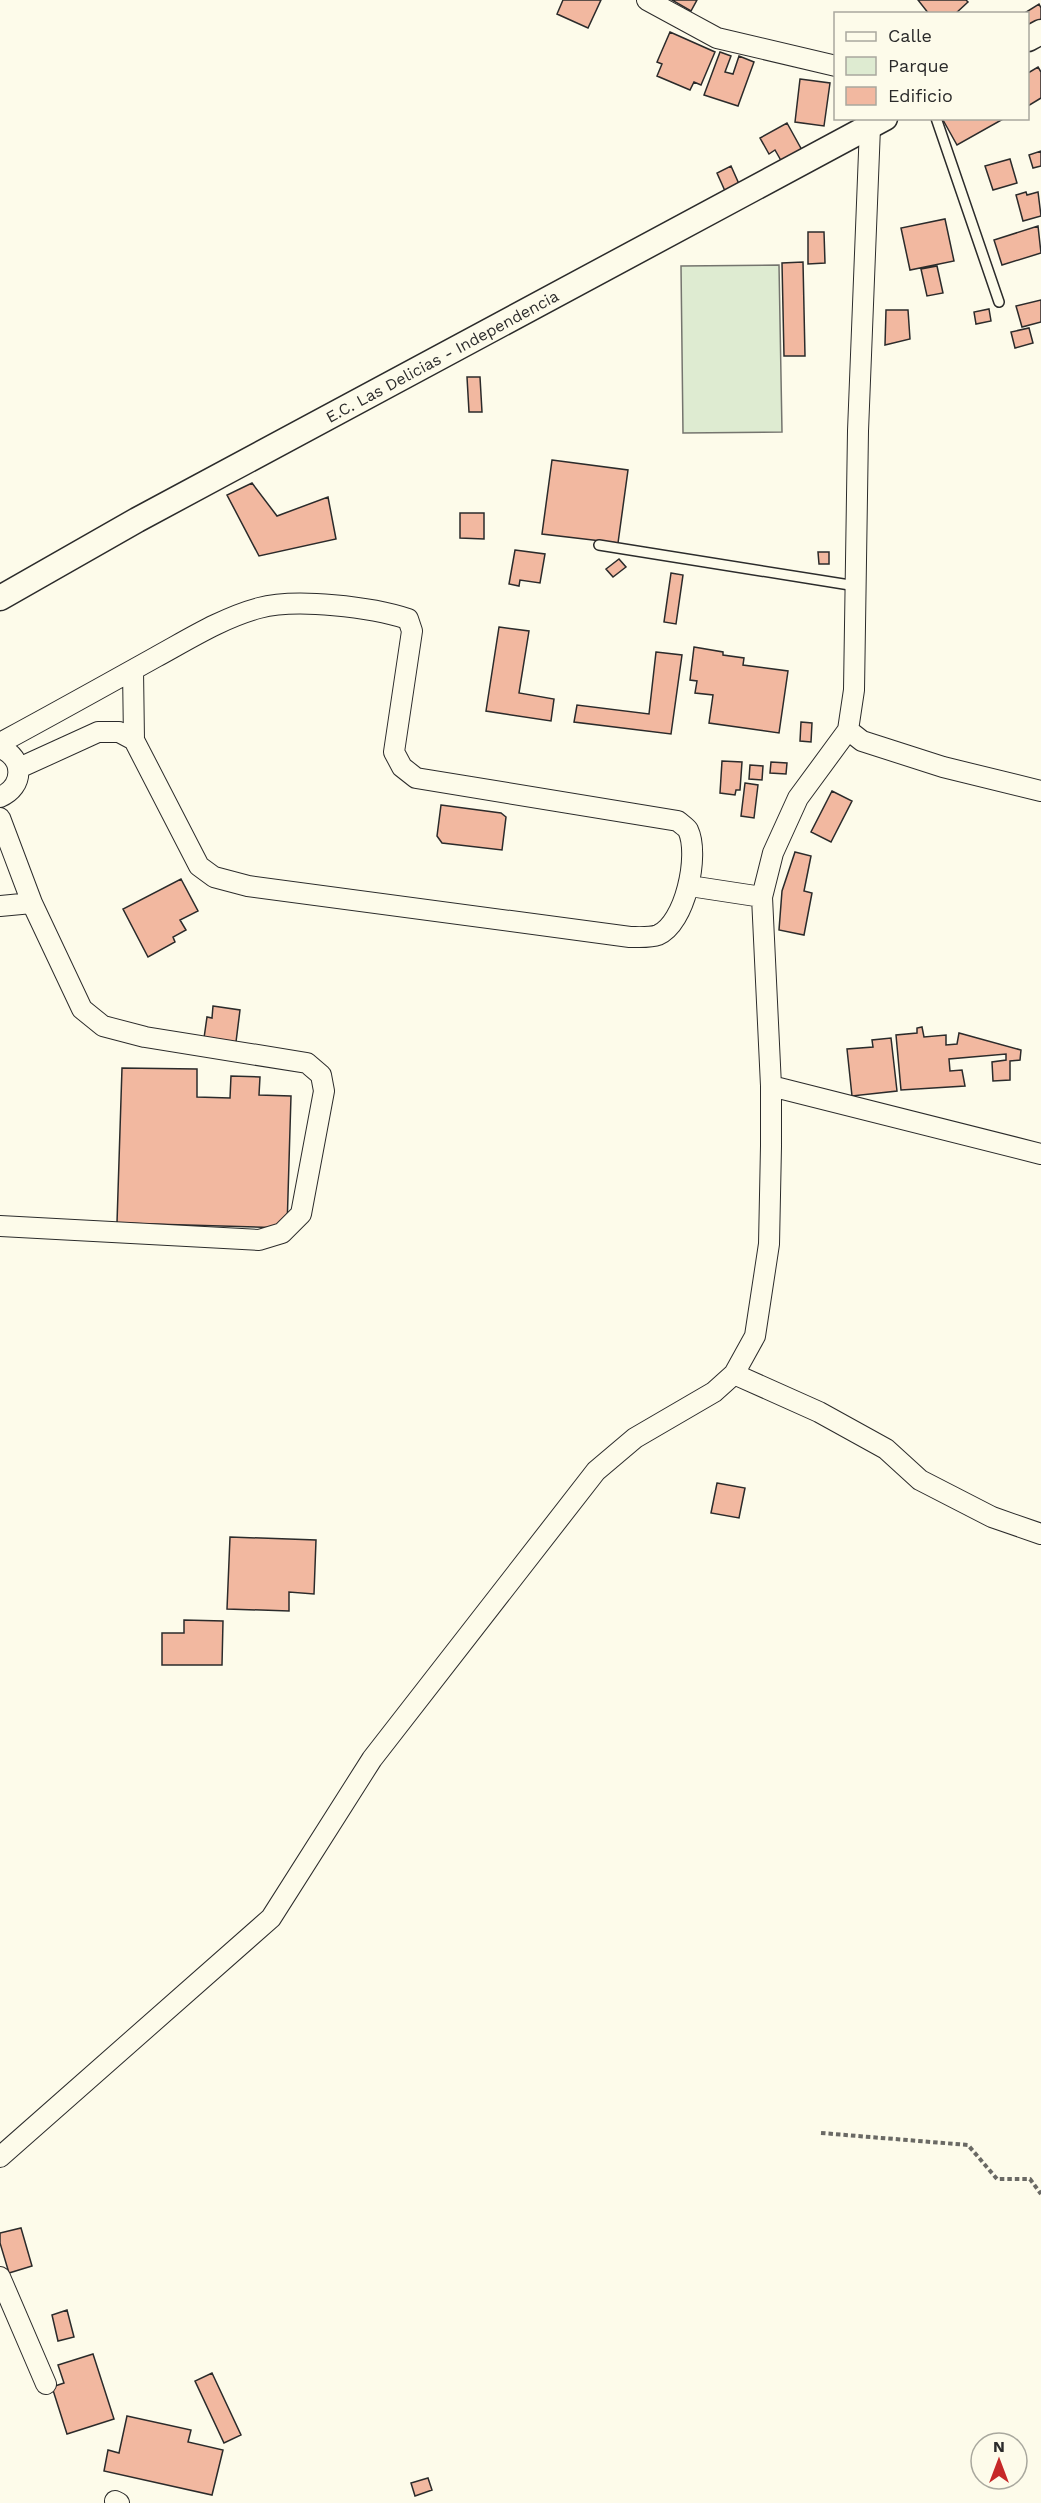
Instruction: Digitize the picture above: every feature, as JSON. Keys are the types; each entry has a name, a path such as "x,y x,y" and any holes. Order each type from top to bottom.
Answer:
{"street":[{"path":"647,0 717,38 834,66"},
{"path":"0,2157 271,1918 372,1759 596,1471 635,1438 714,1392 734,1374 755,1336 769,1244 771,1086 762,897 772,854 798,798 848,730 854,690 858,431 878,123"},
{"name":"E.C. Las Delicias - Independencia","path":"0,598 137,520 878,123"},
{"path":"0,743 224,620 260,608 305,604 386,612 408,619 412,631 394,752 402,767 416,778 678,821 687,829 691,842 690,886 675,919 658,935 630,938 260,887 214,877 199,866 134,740 133,670"},
{"path":"848,730 862,741 943,767 1041,791"},
{"path":"19,768 98,732 119,732 134,740"},
{"path":"0,748 10,753 19,768 15,786 0,797"},
{"path":"0,819 32,903 82,1009 103,1026 145,1037 307,1063 321,1075 324,1091 301,1214 282,1233 259,1240 0,1226"},
{"path":"690,886 762,897"},
{"path":"0,906 32,903"},
{"path":"771,1086 1041,1154"},
{"path":"734,1374 828,1417 886,1449 920,1480 992,1517 1041,1534"},
{"path":"0,2277 46,2384"}],"lane":[{"path":"937,120 999,302"},
{"path":"599,545 856,586"}],"path":[{"path":"821,2133 968,2145 998,2180 1030,2180 1041,2194"}],"green space":[{"path":"779,265 782,432 683,433 681,266"}],"building":[{"path":"563,0 601,0 588,28 557,14"},
{"path":"672,0 697,0 691,11"},
{"path":"918,0 966,0 968,2 957,12 927,12"},
{"path":"1039,4 1041,8 1041,24 1029,31 1029,12 1026,12"},
{"path":"670,32 715,52 701,85 694,82 690,90 657,76 662,64 657,62"},
{"path":"720,52 731,56 725,72 733,74 739,56 754,62 738,106 704,95"},
{"path":"1038,67 1041,72 1041,98 1029,105 1029,72"},
{"path":"800,79 830,83 824,126 795,122"},
{"path":"943,120 1001,120 957,145"},
{"path":"787,123 803,152 783,164 775,150 769,154 760,138"},
{"path":"1041,151 1041,166 1033,168 1029,155"},
{"path":"1010,159 1017,183 993,190 985,166"},
{"path":"731,166 739,184 725,191 717,173"},
{"path":"1026,192 1027,195 1038,192 1041,216 1023,221 1016,195"},
{"path":"945,219 954,261 910,270 901,228"},
{"path":"1038,226 1041,253 1002,265 994,240"},
{"path":"808,232 824,232 825,263 808,264"},
{"path":"803,262 805,356 784,356 782,263"},
{"path":"937,266 943,293 927,296 921,269"},
{"path":"1041,300 1041,322 1022,327 1016,306"},
{"path":"989,309 991,321 976,324 974,312"},
{"path":"886,310 908,310 910,339 885,345"},
{"path":"1029,328 1033,343 1015,348 1011,332"},
{"path":"467,377 480,377 482,412 469,412"},
{"path":"552,460 628,470 618,543 542,534"},
{"path":"252,483 277,516 328,497 336,539 259,556 227,495"},
{"path":"460,513 484,513 484,539 460,538"},
{"path":"515,550 545,554 540,583 520,580 519,586 509,584"},
{"path":"818,552 829,552 829,564 819,564"},
{"path":"619,559 626,567 613,577 606,569"},
{"path":"671,573 683,575 676,624 664,622"},
{"path":"499,627 529,631 519,693 554,699 551,721 486,711"},
{"path":"694,647 744,658 743,665 788,671 779,733 709,723 713,695 695,693 697,681 690,680"},
{"path":"656,652 682,655 671,734 574,722 577,705 649,714"},
{"path":"801,722 812,723 811,742 800,741"},
{"path":"722,761 742,762 740,790 736,790 735,795 720,793"},
{"path":"771,762 787,763 786,774 770,773"},
{"path":"750,765 763,766 762,780 749,779"},
{"path":"745,783 758,785 754,818 741,816"},
{"path":"832,791 852,801 831,842 811,832"},
{"path":"441,805 501,813 506,817 502,850 442,843 437,836"},
{"path":"795,852 811,856 804,891 812,893 804,935 779,930 782,891"},
{"path":"181,879 198,911 180,920 186,930 173,937 175,942 148,957 123,909"},
{"path":"213,1006 240,1010 236,1042 204,1038 207,1017 212,1018"},
{"path":"922,1027 924,1037 946,1035 946,1045 957,1044 959,1033 1021,1050 1020,1060 1010,1061 1010,1080 993,1081 992,1062 1006,1060 1006,1054 949,1059 950,1071 962,1070 965,1086 901,1090 896,1035 917,1033 917,1028"},
{"path":"891,1038 897,1091 852,1096 847,1049 873,1047 872,1040"},
{"path":"122,1068 197,1069 197,1097 230,1098 231,1076 260,1077 259,1095 291,1096 287,1228 117,1223"},
{"path":"717,1483 745,1488 739,1518 711,1513"},
{"path":"230,1537 316,1540 314,1594 289,1592 289,1611 227,1609"},
{"path":"184,1620 223,1621 222,1665 162,1665 162,1633 184,1633"},
{"path":"21,2228 32,2266 9,2273 0,2243 0,2233"},
{"path":"67,2310 74,2337 58,2341 52,2315"},
{"path":"93,2354 114,2419 67,2434 52,2387 64,2383 58,2365"},
{"path":"212,2373 241,2435 224,2443 195,2381"},
{"path":"127,2416 191,2430 188,2442 223,2450 212,2495 104,2471 108,2450 119,2453"},
{"path":"428,2478 432,2490 415,2496 411,2483"}]}
